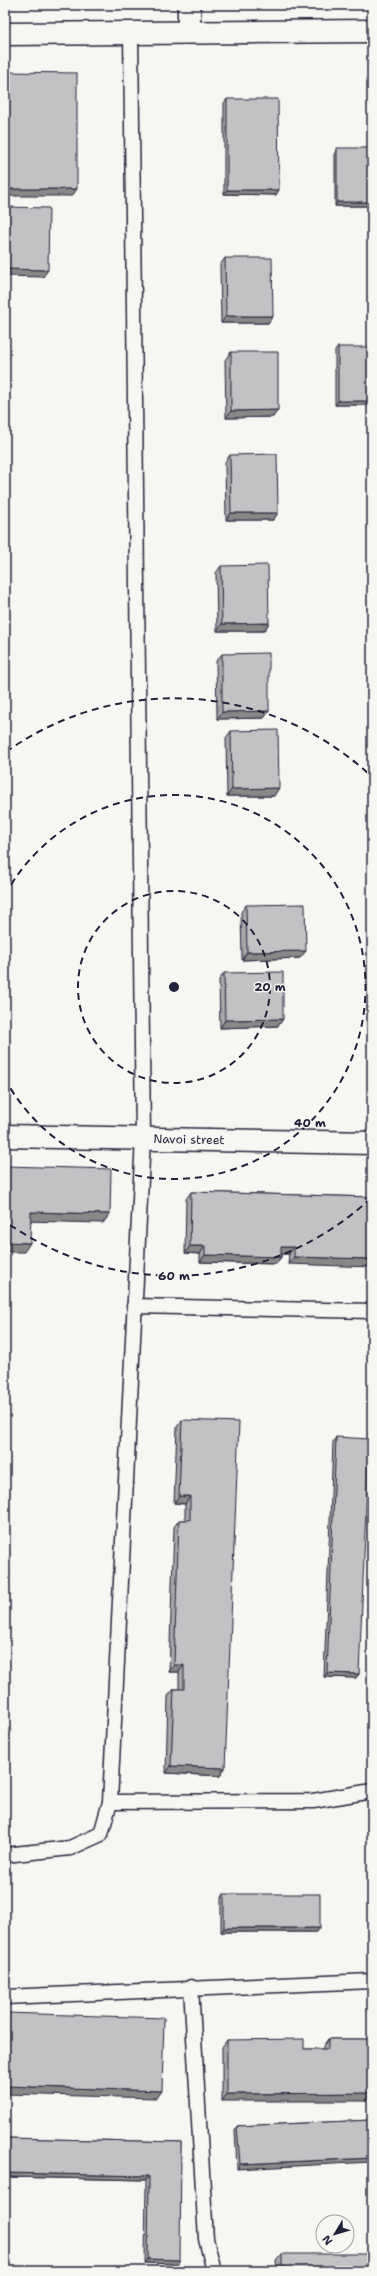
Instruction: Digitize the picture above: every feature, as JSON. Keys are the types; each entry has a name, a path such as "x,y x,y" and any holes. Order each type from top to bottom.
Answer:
{"street":[{"path":"189,5 189,31"},
{"path":"5,34 189,31 372,31"},
{"name":"Navoi street","path":"5,1136 372,1143"}],"lane":[{"path":"5,1855 70,1848 101,1834 110,1802 143,1138 131,32"},
{"path":"134,1306 372,1311"},
{"path":"110,1802 313,1801 372,1791"},
{"path":"5,1997 372,1981"},
{"path":"191,1988 206,2239 214,2271"}],"building":[{"path":"5,72 77,73 77,189 5,189"},
{"path":"227,99 278,99 279,190 227,190"},
{"path":"337,148 372,148 372,202 337,202"},
{"path":"5,207 49,208 48,270 5,269"},
{"path":"225,258 272,258 273,316 226,316"},
{"path":"338,347 372,347 372,401 338,401"},
{"path":"231,352 278,352 278,410 231,411"},
{"path":"277,454 278,513 231,513 230,455"},
{"path":"268,565 269,623 222,624 221,566"},
{"path":"269,653 269,711 222,712 222,654"},
{"path":"278,730 279,788 232,789 231,731"},
{"path":"305,904 306,951 247,952 246,905"},
{"path":"283,972 283,1019 225,1020 224,973"},
{"path":"5,1166 111,1169 110,1214 31,1212 30,1243 5,1242"},
{"path":"191,1192 372,1197 372,1259 294,1257 294,1247 281,1247 281,1257 205,1255 205,1246 190,1246"},
{"path":"182,1420 239,1422 225,1768 171,1766 174,1689 184,1689 184,1665 174,1665 179,1520 190,1520 190,1496 179,1496"},
{"path":"336,1437 369,1439 359,1674 327,1673"},
{"path":"224,1894 320,1894 320,1928 224,1928"},
{"path":"5,2013 164,2018 162,2091 5,2086"},
{"path":"304,2039 304,2049 328,2049 328,2039 372,2039 372,2093 227,2094 227,2040"},
{"path":"372,2120 372,2158 240,2164 237,2126"},
{"path":"5,2138 181,2142 180,2260 148,2259 149,2176 5,2173"},
{"path":"282,2254 372,2254 372,2271 282,2271"}]}
